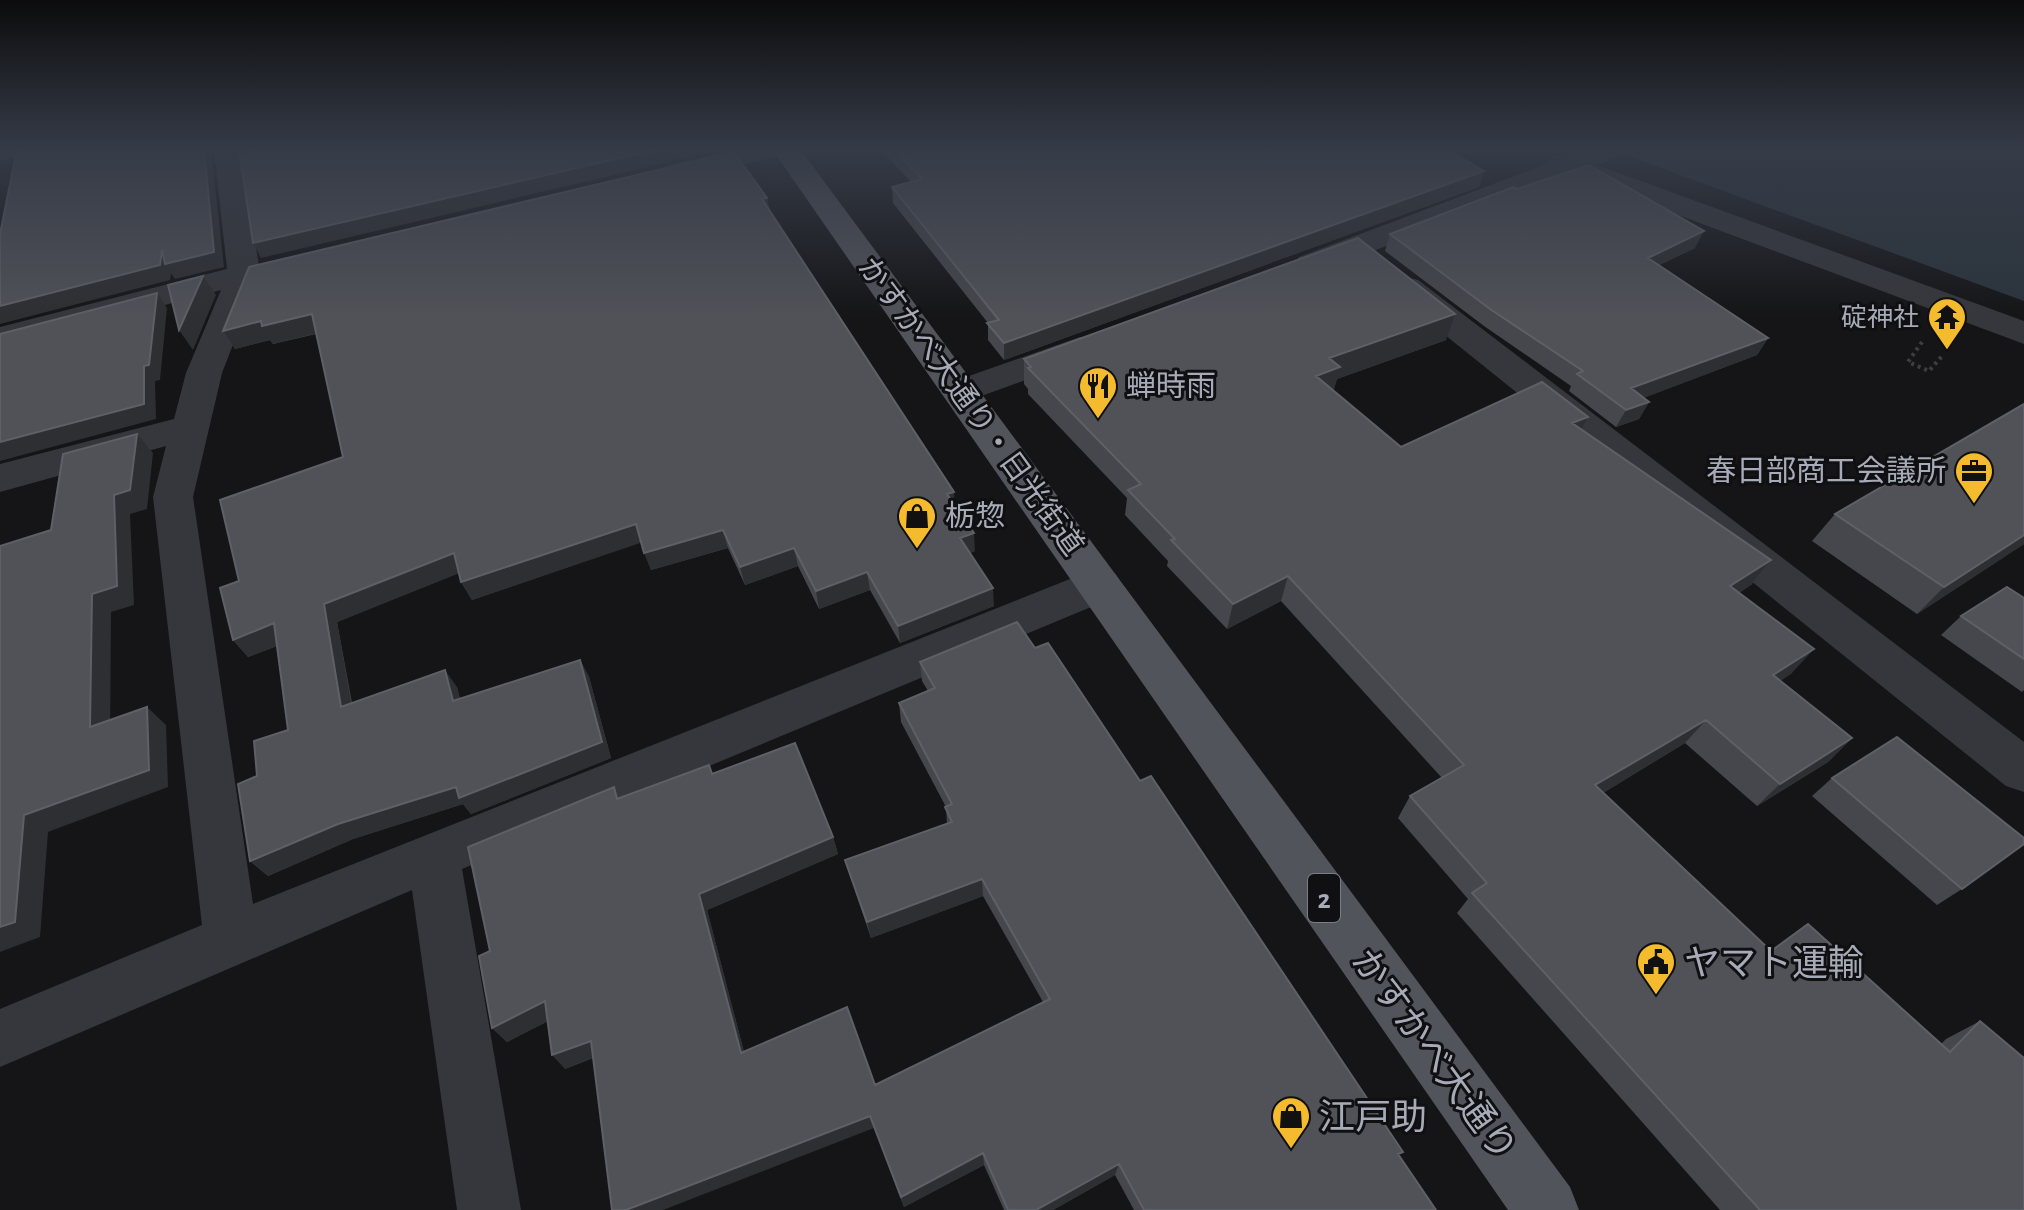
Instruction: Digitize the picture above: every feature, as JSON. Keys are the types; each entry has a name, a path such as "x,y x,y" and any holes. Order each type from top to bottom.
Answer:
{"main road":[{"name":"かすかべ大通り・日光街道","path":"827,205 1100,585"},
{"name":"かすかべ大通り","path":"1100,585 1547,1210"}],"street":[{"path":"231,939 173,497 204,373 259,271 242,205"},
{"path":"1282,274 1467,205"},
{"path":"1681,205 2024,333"},
{"path":"1356,248 2024,771"},
{"path":"0,338 259,271"},
{"path":"962,391 1106,339"},
{"path":"0,478 190,427"},
{"path":"0,1038 231,939 434,859 1100,585"},
{"path":"434,859 489,1210"}],"shaded area":[{"path":"1763,205 2024,205 2024,301"}],"building":[{"path":"6,205 209,205 214,252 165,264 162,250 160,265 0,306 0,234"},
{"path":"247,205 415,205 253,243"},
{"path":"509,205 766,205 954,492 947,494 974,533 960,538 993,588 898,626 867,572 816,591 794,548 740,567 723,530 644,553 636,524 461,582 454,553 324,604 341,707 445,670 453,701 580,660 602,742 459,798 456,787 338,824 250,861 238,784 257,776 254,741 288,730 274,623 233,640 220,588 239,581 220,500 343,457 312,314 262,326 261,321 223,331 249,267"},
{"path":"907,205 1388,205 1004,343 987,323 999,320"},
{"path":"1465,205 1660,205 1704,231 1648,258 1768,338 1631,388 1649,402 1626,410 1577,374 1583,371 1490,309 1390,234"},
{"path":"1358,238 1455,314 1329,358 1340,367 1316,376 1401,447 1542,382 1588,417 1572,423 1771,560 1730,586 1814,649 1773,675 1852,738 1780,784 1706,720 1595,785 1771,951 1808,924 1950,1052 1980,1021 2024,1058 2024,1210 1760,1210 1472,893 1487,883 1410,796 1464,765 1288,576 1233,604 1128,490 1141,484 1028,368 1031,367 1024,359"},
{"path":"203,276 179,330 168,285"},
{"path":"157,293 149,365 144,366 144,404 0,442 0,334"},
{"path":"2024,404 2024,535 1944,587 1835,514"},
{"path":"137,434 130,490 114,495 117,586 92,594 90,727 147,707 149,770 24,815 15,922 0,927 0,546 51,530 63,454"},
{"path":"2007,587 2024,598 2024,659 1961,616"},
{"path":"1017,622 1035,648 1048,643 1140,781 1151,776 1403,1152 1398,1154 1436,1210 1144,1210 1119,1164 1036,1210 1008,1210 983,1153 901,1197 870,1116 626,1210 612,1210 591,1041 552,1055 545,1001 492,1028 479,956 490,951 468,847 614,787 617,799 709,765 712,774 795,743 833,837 699,894 741,1053 847,1007 875,1085 1050,999 982,879 867,922 845,860 952,822 945,807 952,804 899,703 935,688 920,662"},
{"path":"1897,737 2024,838 2024,844 1962,889 1832,778"}],"place":[{"name":"碇神社","path":"1947,351"},
{"name":"蝉時雨","path":"1098,420"},
{"name":"春日部商工会議所","path":"1974,505"},
{"name":"栃惣","path":"917,550"},
{"name":"ヤマト運輸","path":"1656,996"},
{"name":"江戸助","path":"1291,1150"}]}
